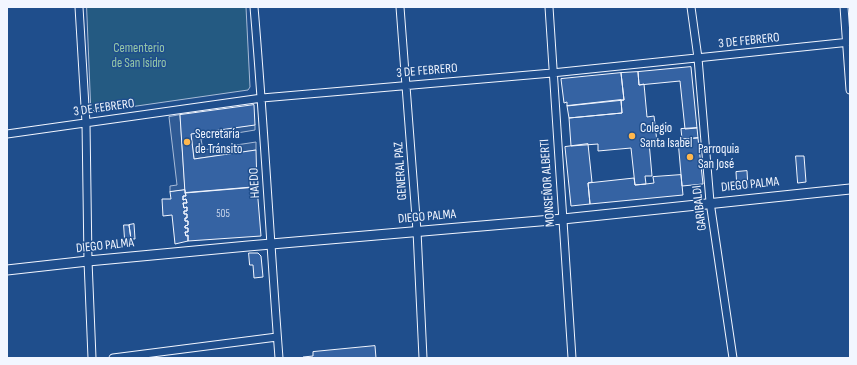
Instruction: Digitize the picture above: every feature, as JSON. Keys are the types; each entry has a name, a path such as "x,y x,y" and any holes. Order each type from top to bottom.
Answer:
{"street":[{"path":"79,7 86,123 88,261 92,358"},
{"name":"HAEDO","path":"254,7 262,98 270,244 279,358"},
{"name":"GENERAL PAZ","path":"400,7 417,231 423,358"},
{"name":"MONSEÑOR ALBERTI","path":"548,7 572,358"},
{"name":"GARIBALDI","path":"691,7 698,58 710,202 733,358"},
{"path":"844,7 848,42 850,90"},
{"name":"3 DE FEBRERO","path":"7,134 262,98 552,73 848,42"},
{"name":"DIEGO PALMA","path":"7,270 88,261 563,218 850,189"},
{"path":"113,358 277,337"}],"green space":[{"name":"Cementerio de San Isidro","path":"87,7 246,7 250,87 248,90 95,112 91,108"}],"shaded area":[{"path":"180,115 185,190 170,192 170,186 177,185 169,117"},
{"path":"255,125 255,130 201,139 203,150 256,142 256,150 194,159 191,134"}],"building":[{"path":"691,67 697,128 685,129 680,81 639,85 638,72"},
{"path":"638,72 639,85 644,84 647,117 654,116 657,142 649,142 652,176 645,176 646,184 635,185 631,148 598,151 598,144 571,146 569,118 622,113 621,100 624,100 621,73"},
{"path":"621,73 624,100 567,106 567,102 564,103 561,79"},
{"path":"621,100 622,113 569,118 567,106"},
{"name":"Secretaría de Tránsito","path":"254,105 255,125 191,134 194,159 256,150 257,187 185,193 180,115"},
{"path":"697,128 698,138 682,139 681,129"},
{"name":"Parroquia San José","path":"698,138 703,184 682,186 678,140"},
{"path":"588,144 592,182 588,183 590,204 571,206 565,147"},
{"path":"796,156 804,156 806,182 798,183"},
{"path":"747,171 748,188 737,189 736,172"},
{"path":"681,175 683,195 590,204 588,183 634,178 635,185 654,183 653,177"},
{"path":"257,187 261,236 188,241 188,235 186,236 185,232 188,232 188,228 185,228 185,226 188,225 188,221 185,221 187,214 184,214 184,211 187,211 187,207 184,208 183,203 187,203 186,199 183,200 183,196 186,196 185,193"},
{"path":"185,190 186,196 183,196 183,200 186,199 187,203 183,203 184,208 187,207 187,211 184,211 184,214 187,214 185,221 188,221 188,225 185,226 185,228 188,228 188,232 185,232 186,236 188,235 188,241 175,244 172,215 163,216 162,199 171,199 170,192"},
{"path":"134,224 135,239 131,239 129,225"},
{"path":"124,225 129,225 131,239 125,240"},
{"path":"249,253 258,253 261,256 263,277 254,278 253,265 250,265"},
{"path":"375,346 376,358 303,358 313,356 313,352"}],"place":[{"name":"Colegio Santa Isabel","path":"632,136"},
{"name":"Secretaría de Tránsito","path":"187,142"},
{"name":"Parroquia San José","path":"690,157"}]}
